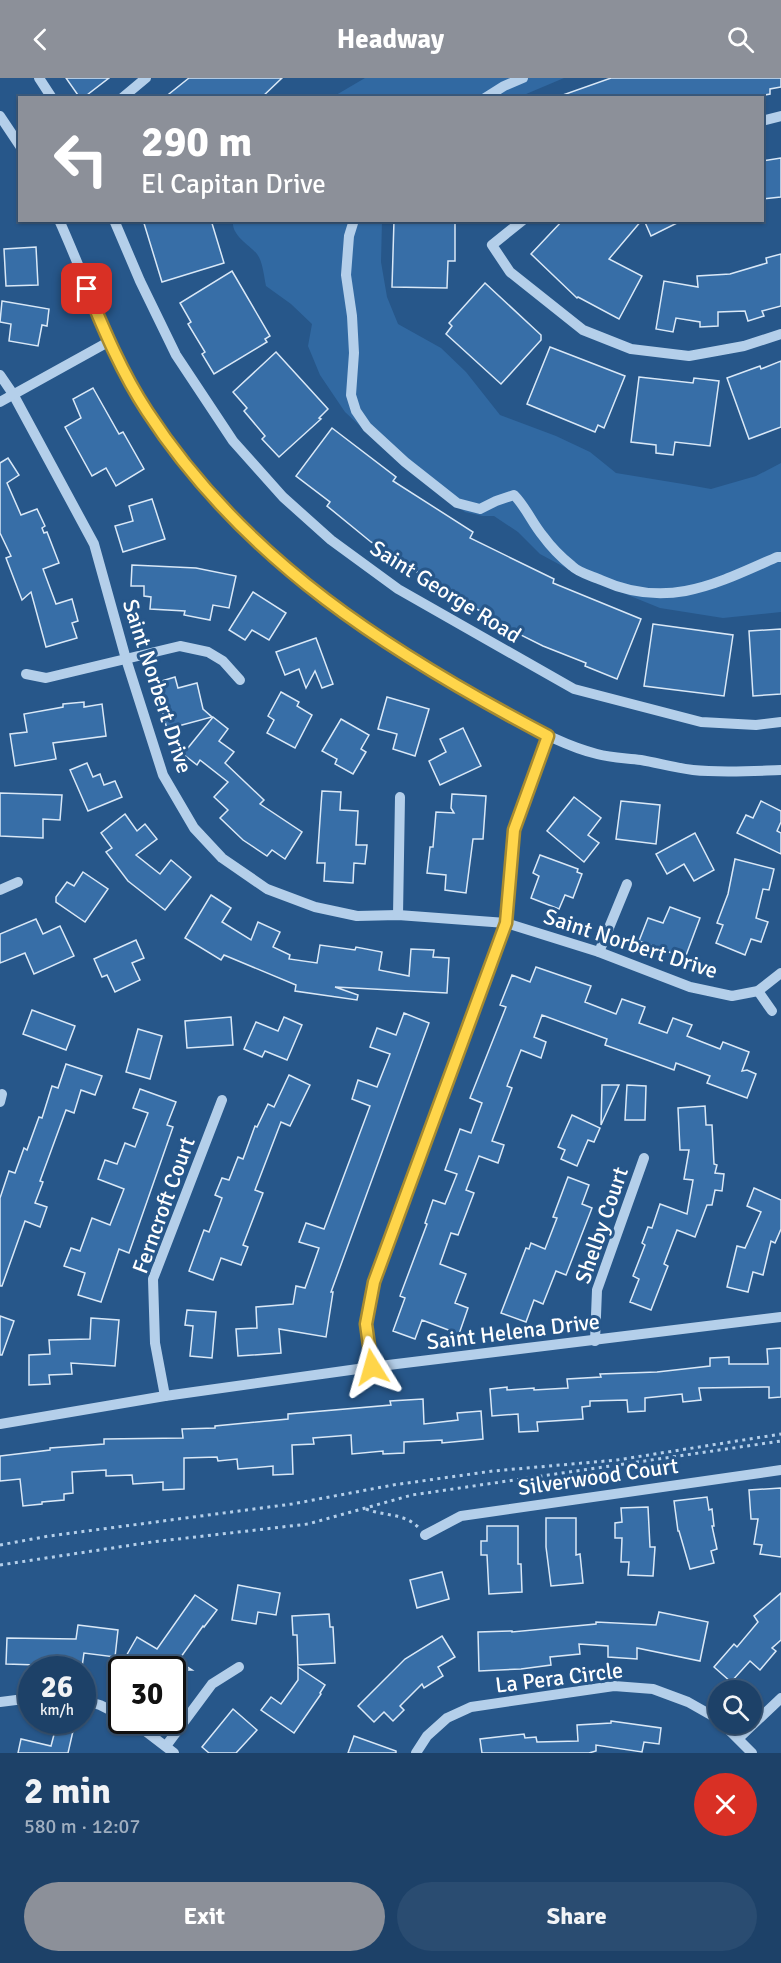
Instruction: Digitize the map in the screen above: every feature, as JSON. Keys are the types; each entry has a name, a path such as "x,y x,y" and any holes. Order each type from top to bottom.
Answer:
{"street":[{"path":"39,78 51,96"},
{"path":"124,96 146,78"},
{"path":"487,96 523,78"},
{"path":"0,116 18,143"},
{"path":"764,120 781,116"},
{"path":"60,222 104,331 146,410 182,461 235,521 303,583 345,615 425,668 474,697 548,736 597,754 693,770 737,772 781,770"},
{"name":"Saint George Road","path":"115,222 140,282 176,355 233,441 284,497 332,540 398,590 574,689 701,722 756,725 781,722"},
{"path":"353,222 349,236 346,275 354,353 351,395 367,427 405,462 457,503 480,509 514,495 522,503 543,537 573,568 616,587 645,594 684,592 781,557"},
{"path":"521,222 492,245 510,272 584,330 631,349 689,356 744,346 781,334"},
{"path":"0,402 110,341"},
{"name":"Saint Norbert Drive","path":"0,375 13,394 94,544 126,659 163,775 194,828 222,858 267,889 315,908 357,916 398,915 506,923 599,952 690,987 732,996 759,991"},
{"path":"26,674 46,678 180,646 208,652 224,661 240,680"},
{"path":"372,1367 366,1324 374,1282 506,923 514,830 548,736"},
{"path":"398,915 400,797"},
{"path":"0,890 18,882"},
{"path":"599,952 627,884"},
{"path":"772,1011 759,991 781,973"},
{"name":"Ferncroft Court","path":"165,1396 155,1343 153,1279 222,1100"},
{"name":"Shelby Court","path":"595,1341 597,1290 644,1158"},
{"name":"Saint Helena Drive","path":"0,1424 165,1396 372,1367 781,1317"},
{"name":"Silverwood Court","path":"425,1535 461,1516 781,1470"},
{"path":"150,1734 170,1749 212,1684 239,1667"},
{"name":"La Pera Circle","path":"416,1753 427,1736 447,1718 471,1707 614,1686 653,1689 688,1702 708,1713"},
{"path":"739,1738 781,1698"},
{"path":"0,1702 18,1700"},
{"path":"734,1734 752,1753"}],"path":[{"path":"0,1545 49,1536 292,1504 393,1485 482,1472 617,1460 781,1434"},
{"path":"0,1565 152,1542 308,1524 412,1495 781,1441"},
{"path":"365,1509 375,1513 396,1515 412,1521 425,1535"}],"shaded area":[{"path":"365,78 564,78 521,96 334,96"},
{"path":"233,222 382,222 381,262 387,297 398,324 441,348 466,372 500,415 556,436 590,452 616,473 711,489 756,476 781,463 781,612 723,618 660,608 581,576 540,554 518,532 494,516 465,512 403,466 345,412 320,375 308,346 312,324 291,304 266,286 259,257 241,239"}],"building":[{"path":"66,78 109,78 86,96 79,96"},
{"path":"189,78 282,78 263,96 166,96"},
{"path":"611,78 781,78 781,87 770,89 770,94 759,96 560,96"},
{"path":"781,158 781,197 764,199 764,161"},
{"path":"144,222 212,222 224,263 162,282"},
{"path":"394,222 455,222 455,261 448,261 447,288 392,287"},
{"path":"561,222 640,222 609,259 642,276 619,319 577,298 531,254"},
{"path":"645,222 679,222 651,236"},
{"path":"36,247 38,285 6,286 4,249"},
{"path":"781,254 781,306 762,311 764,316 748,321 745,311 718,312 718,326 700,327 700,322 676,318 673,332 656,329 664,281 698,287 697,276 730,274 767,263 766,258"},
{"path":"232,271 270,336 265,339 267,342 214,374 202,354 205,352 188,324 191,322 180,303"},
{"path":"485,283 541,335 541,340 501,384 446,334 452,326 449,323"},
{"path":"2,301 49,309 47,326 42,325 38,346 9,341 11,324 0,322"},
{"path":"550,347 625,376 604,428 598,425 595,432 527,404"},
{"path":"276,352 328,409 319,418 321,419 279,457 262,439 265,436 244,411 247,408 233,392"},
{"path":"781,361 781,427 749,439 727,378"},
{"path":"639,377 693,383 694,378 719,381 710,446 675,442 673,455 656,453 656,445 631,442"},
{"path":"93,388 119,434 123,432 144,469 116,486 106,468 92,476 65,427 81,418 73,399"},
{"path":"332,428 396,477 393,481 473,532 470,538 554,579 553,583 641,619 617,679 585,666 586,663 543,646 493,621 495,618 456,599 371,542 327,506 330,502 296,476"},
{"path":"8,458 19,475 7,483 21,515 37,509 45,526 42,528 44,533 47,532 59,563 43,569 56,604 72,599 78,621 72,623 77,638 46,647 31,592 22,600 6,558 11,556 0,533 0,463"},
{"path":"152,499 165,539 123,552 115,526 133,521 129,506"},
{"path":"132,565 196,568 236,576 229,608 213,605 210,620 184,615 185,611 150,609 151,597 144,596 144,586 131,586"},
{"path":"253,592 286,613 269,640 252,630 245,640 229,630"},
{"path":"653,624 733,635 724,696 644,686"},
{"path":"781,629 781,694 753,696 749,631"},
{"path":"316,638 333,684 322,688 315,671 306,688 299,669 285,675 276,652"},
{"path":"175,677 178,688 197,683 203,709 212,717 167,729 155,683"},
{"path":"281,692 299,702 297,706 312,715 295,748 267,733 274,720 268,716"},
{"path":"387,697 429,709 415,756 393,749 397,734 378,729"},
{"path":"84,702 84,707 102,704 106,736 53,743 56,759 15,766 10,734 27,732 24,714 63,707 63,704"},
{"path":"213,717 228,729 219,741 234,752 225,763 264,800 260,804 302,832 285,859 272,850 267,856 243,840 220,818 228,810 214,797 228,782 200,760 197,765 183,754"},
{"path":"341,719 369,735 361,749 366,752 353,774 335,764 337,759 322,751"},
{"path":"463,728 481,766 440,785 429,761 446,752 440,739"},
{"path":"87,763 93,777 100,774 104,785 115,781 122,797 88,811 70,770"},
{"path":"322,791 341,792 340,810 358,811 356,845 367,845 365,864 354,863 353,883 324,881 325,863 317,863"},
{"path":"0,793 62,795 60,820 43,819 43,838 0,836"},
{"path":"452,794 486,796 483,839 473,839 466,893 445,890 446,875 427,873 430,847 433,847 436,812 454,813 451,808"},
{"path":"574,797 601,818 588,835 599,843 584,862 547,831"},
{"path":"621,801 660,805 656,844 616,839"},
{"path":"761,801 781,811 781,822 777,831 781,833 781,854 737,833 746,815 753,818"},
{"path":"125,814 137,831 145,824 157,839 136,855 160,874 171,860 191,877 165,910 128,881 106,852 112,848 101,833"},
{"path":"695,833 714,870 694,881 684,864 667,874 656,854"},
{"path":"540,855 578,869 577,872 582,874 573,898 565,895 559,909 531,898 539,876 533,873"},
{"path":"735,859 774,869 769,890 763,889 756,918 768,922 761,942 751,939 745,955 716,943 723,925 717,923 728,894"},
{"path":"83,872 108,889 85,922 56,902 56,897 67,882 74,886"},
{"path":"211,895 231,908 222,922 251,940 258,922 280,932 273,947 290,955 289,959 317,963 320,945 355,950 356,947 382,952 379,970 409,976 411,949 434,950 433,957 449,958 447,993 335,987 358,995 357,1000 295,991 296,985 224,955 221,960 185,938"},
{"path":"670,907 700,918 685,958 639,941 648,918 663,923"},
{"path":"36,919 43,934 60,926 74,956 34,974 25,953 0,963 0,934"},
{"path":"136,940 144,958 132,963 140,980 115,992 107,975 102,977 94,959"},
{"path":"536,967 591,986 585,1002 616,1014 622,999 645,1007 639,1023 667,1033 673,1018 692,1025 687,1036 720,1049 723,1042 749,1052 742,1071 747,1070 756,1074 747,1098 707,1083 710,1076 676,1063 674,1070 605,1045 607,1039 542,1015 534,1037 546,1042 541,1058 521,1050 507,1086 512,1088 492,1141 504,1145 498,1163 479,1156 466,1190 474,1193 458,1235 451,1233 440,1264 466,1274 455,1303 468,1308 459,1334 422,1320 415,1339 393,1331 405,1298 400,1296 427,1224 425,1223 433,1200 445,1204 457,1174 445,1170 460,1129 471,1133 482,1103 470,1098 506,1007 500,1005 512,975 530,982"},
{"path":"32,1010 75,1026 66,1050 23,1034"},
{"path":"404,1013 429,1023 331,1292 333,1292 326,1337 279,1329 281,1353 238,1356 236,1329 257,1328 256,1307 293,1304 296,1286 305,1288 319,1248 299,1242 306,1223 324,1229 370,1106 352,1099 358,1080 377,1087 390,1054 370,1047 377,1028 396,1035"},
{"path":"231,1017 233,1045 187,1048 185,1021"},
{"path":"284,1017 302,1025 287,1060 265,1051 262,1057 244,1049 256,1022 278,1031"},
{"path":"138,1029 162,1036 150,1079 126,1072"},
{"path":"66,1064 102,1076 95,1095 81,1090 74,1113 66,1110 40,1181 43,1182 35,1203 47,1207 40,1227 25,1221 2,1286 0,1286 0,1198 9,1171 15,1173 24,1148 27,1150 39,1117 42,1118 52,1086 58,1088"},
{"path":"289,1075 310,1085 290,1126 281,1122 255,1190 263,1193 243,1245 248,1247 241,1265 221,1258 213,1280 189,1271 204,1230 209,1232 222,1198 215,1195 222,1178 229,1180 238,1157 243,1159 255,1126 257,1127 268,1104 274,1107"},
{"path":"602,1085 619,1085 601,1125"},
{"path":"627,1085 646,1086 645,1120 625,1120"},
{"path":"140,1089 176,1102 167,1125 173,1127 129,1253 119,1249 101,1302 78,1295 85,1273 64,1266 71,1248 80,1251 92,1218 110,1225 124,1189 98,1179 105,1160 117,1164 125,1143 135,1147 148,1113 133,1108"},
{"path":"705,1106 706,1125 712,1125 714,1164 717,1165 715,1173 724,1174 722,1191 715,1190 712,1205 707,1205 695,1237 677,1230 664,1264 668,1266 651,1310 630,1302 639,1279 633,1276 645,1245 642,1243 648,1227 652,1228 660,1204 687,1214 693,1180 684,1179 689,1150 680,1150 678,1108"},
{"path":"572,1115 600,1128 594,1142 588,1140 577,1166 561,1159 565,1150 558,1147"},
{"path":"568,1177 589,1185 582,1204 592,1208 566,1275 556,1271 543,1304 534,1300 526,1322 501,1313 526,1248 529,1249 531,1243 545,1249 557,1218 553,1217"},
{"path":"754,1188 781,1200 781,1229 775,1243 771,1241 763,1275 753,1272 748,1292 727,1287 737,1246 745,1248 761,1212 747,1206"},
{"path":"187,1310 216,1312 212,1358 190,1356 193,1326 185,1325"},
{"path":"0,1316 14,1321 2,1355 0,1355"},
{"path":"91,1318 119,1320 115,1366 71,1363 72,1374 49,1375 50,1384 29,1385 29,1355 50,1354 49,1340 90,1339"},
{"path":"781,1348 781,1397 769,1398 769,1387 699,1388 701,1400 683,1402 682,1394 645,1398 645,1411 628,1412 627,1400 590,1401 590,1406 582,1407 583,1419 537,1422 538,1431 519,1432 518,1414 492,1416 490,1389 568,1388 567,1379 601,1377 600,1374 657,1372 710,1366 710,1358 729,1357 729,1364 768,1364 767,1349"},
{"path":"423,1399 424,1424 458,1420 457,1413 481,1411 483,1439 442,1443 442,1440 404,1442 404,1453 383,1454 383,1451 352,1454 351,1435 313,1438 314,1444 292,1445 293,1474 273,1475 273,1466 238,1469 237,1459 218,1461 217,1457 184,1458 184,1489 163,1490 163,1482 133,1484 132,1475 106,1476 106,1470 72,1472 73,1493 64,1494 64,1500 23,1506 20,1479 0,1481 0,1456 50,1450 50,1448 104,1444 104,1439 183,1438 182,1429 215,1428 215,1426 288,1419 288,1414 391,1405 390,1401"},
{"path":"781,1488 781,1557 760,1554 762,1545 754,1544 758,1519 751,1519 749,1490"},
{"path":"707,1497 709,1510 712,1509 714,1526 712,1526 717,1549 711,1551 714,1563 690,1569 678,1531 674,1501"},
{"path":"648,1507 650,1547 655,1547 653,1576 628,1575 629,1562 621,1562 622,1538 615,1538 615,1523 622,1522 621,1508"},
{"path":"546,1518 576,1518 576,1555 580,1554 583,1583 551,1586 546,1547"},
{"path":"487,1526 518,1526 518,1564 521,1564 522,1592 489,1594 487,1555 481,1555 481,1541 487,1541"},
{"path":"442,1572 449,1599 417,1608 410,1580"},
{"path":"238,1585 280,1593 276,1615 258,1612 256,1624 232,1620"},
{"path":"781,1593 781,1640 772,1648 776,1651 760,1670 750,1661 733,1680 729,1680 714,1667 734,1644 737,1647 758,1622 754,1616"},
{"path":"195,1595 217,1610 182,1656 126,1656 137,1637 157,1649"},
{"path":"659,1612 708,1622 700,1661 637,1648 637,1659 608,1657 608,1646 579,1644 580,1654 550,1657 551,1665 479,1671 478,1632 512,1632 596,1624 596,1622 656,1625"},
{"path":"329,1614 330,1627 333,1627 335,1663 298,1665 297,1635 293,1635 292,1616"},
{"path":"78,1625 118,1630 115,1656 84,1653 84,1656 18,1656 18,1664 6,1664 7,1638 76,1639"},
{"path":"442,1636 455,1657 438,1667 443,1676 424,1688 422,1684 400,1706 404,1710 393,1721 384,1712 374,1722 358,1706 405,1659"},
{"path":"298,1667 325,1685 294,1733 261,1710 271,1697 281,1704 298,1680"},
{"path":"233,1709 257,1730 236,1753 209,1753 202,1747"},
{"path":"611,1721 661,1728 659,1744 644,1742 642,1752 596,1745 596,1751 589,1753 482,1753 480,1739 524,1734 525,1738 536,1737 537,1742 578,1741 577,1725 611,1723"},
{"path":"54,1734 72,1734 68,1753 18,1753 21,1739 51,1746"},
{"path":"354,1736 396,1751 396,1753 348,1753"}],"route":[{"path":"87,289 104,331 146,410 182,461 235,521 303,583 345,615 425,668 548,736 514,830 506,923 374,1282 366,1324 372,1367"}]}
